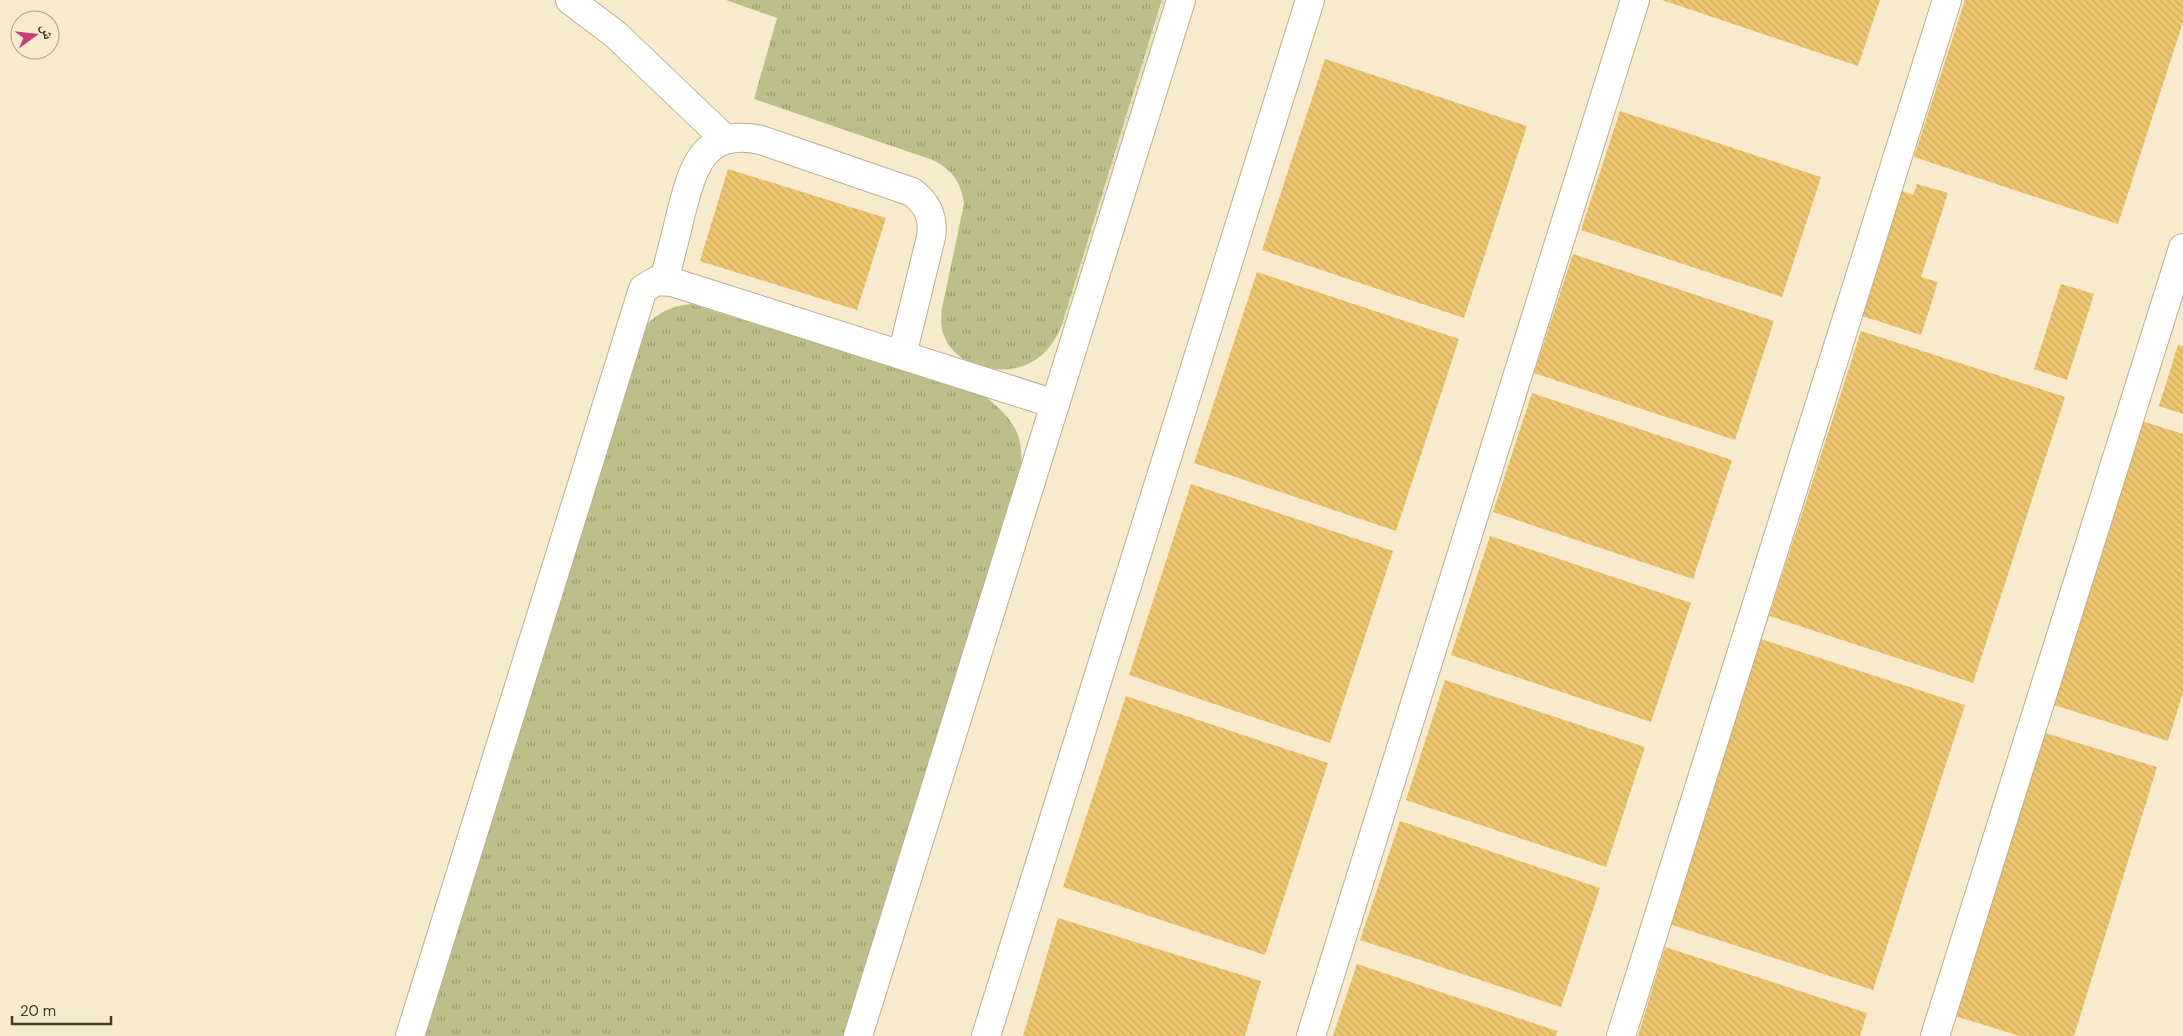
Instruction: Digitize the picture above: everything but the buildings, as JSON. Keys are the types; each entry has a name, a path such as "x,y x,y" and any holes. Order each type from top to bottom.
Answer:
{"street":[{"path":"570,0 614,34 725,139"},
{"path":"858,1036 1182,0"},
{"path":"986,1036 1310,0"},
{"path":"1311,1036 1635,0"},
{"path":"1621,1036 1946,0"},
{"path":"664,280 690,178 697,161 709,147 725,139 743,136 761,140 912,192 926,205 932,226 931,237 902,355"},
{"path":"1935,1036 2183,248"},
{"path":"410,1036 640,297 649,284 664,280 1055,404"}],"green space":[{"path":"726,0 1162,0 1062,325 1053,342 1041,356 1019,367 995,369 970,363 951,348 942,330 942,308 964,204 963,196 954,176 944,167 930,159 754,99 777,18"},
{"path":"691,304 983,395 1005,414 1017,434 1020,445 1021,470 1018,486 847,1036 422,1036 645,326 666,310"}],"sand":[{"path":"1162,0 1174,0 1072,328 1062,325"}]}
